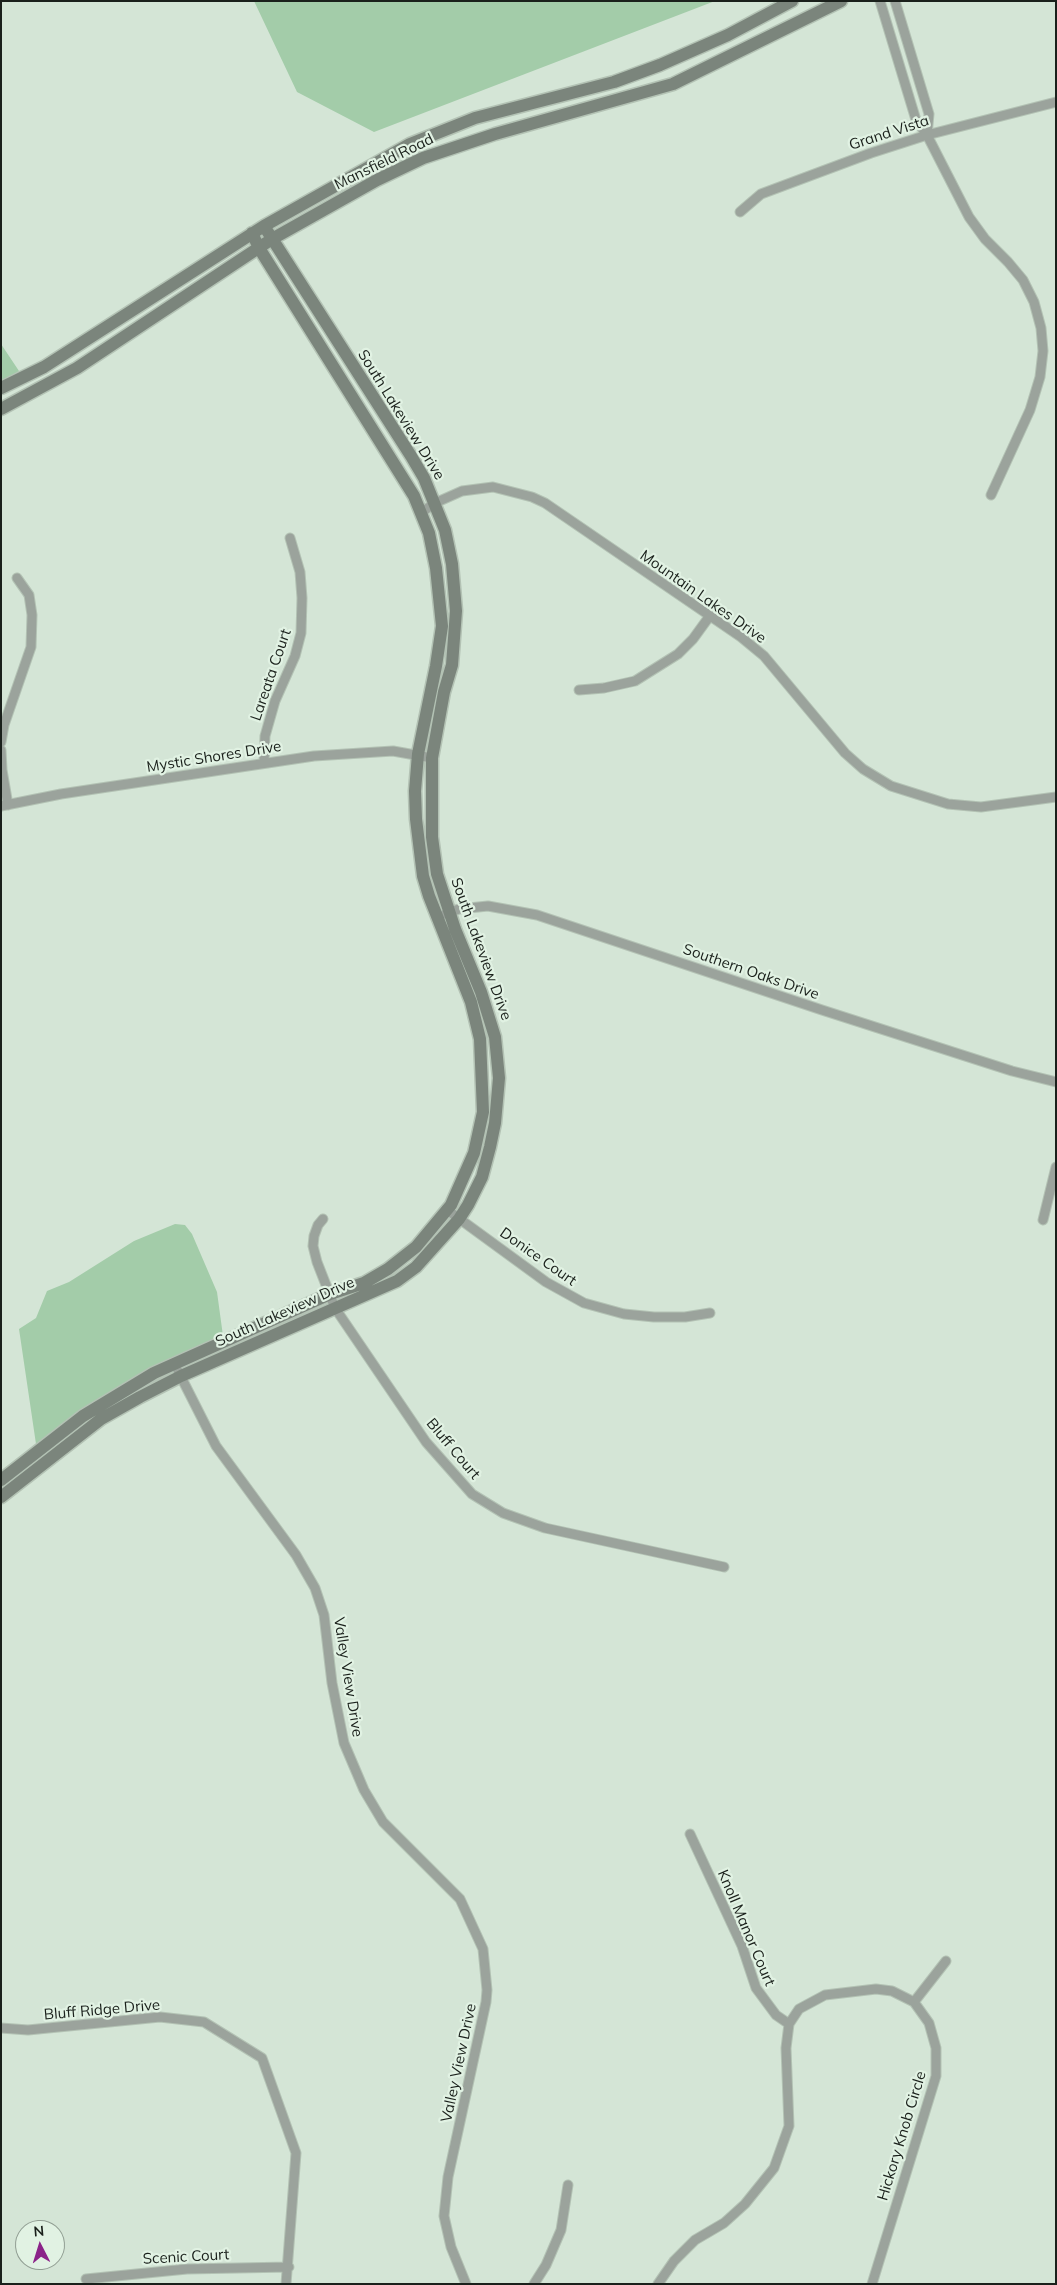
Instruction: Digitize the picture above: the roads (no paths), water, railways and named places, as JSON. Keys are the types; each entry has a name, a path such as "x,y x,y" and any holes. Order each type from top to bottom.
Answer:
{"street":[{"name":"Mansfield Road","path":"1,388 44,367 252,233 361,171 431,134 475,118 614,82 660,65 728,34 792,1"},
{"name":"Mansfield Road","path":"1,409 77,368 259,248 377,180 423,158 504,131 673,84 739,54 841,1"},
{"path":"880,1 916,120 927,135 969,217 985,238 1023,280 1034,302 1041,328 1043,351 1040,377 1030,410 991,495"},
{"path":"895,1 930,114 927,135"},
{"path":"902,73 916,69"},
{"name":"Grand Vista","path":"740,212 761,194 871,153 927,135 1056,102"},
{"name":"South Lakeview Drive","path":"1,1497 101,1419 181,1376 396,1280 416,1267 460,1219 482,1176 495,1123 499,1078 495,1036 490,1018 449,912 437,874 432,837 432,758 444,692 452,665 456,611 450,555 445,530 435,503 411,456 264,226"},
{"name":"South Lakeview Drive","path":"1,1480 83,1416 154,1373 330,1294 364,1283 388,1269 416,1247 446,1210 458,1191 474,1153 483,1112 483,1059 471,1002 436,918 423,876 418,846 415,791 418,754 442,626 436,568 422,512 354,397 259,248 252,233"},
{"name":"Mountain Lakes Drive","path":"422,512 435,503 462,491 493,487 532,497 545,503 742,638 764,656 845,753 863,769 891,786 948,804 982,807 1056,797"},
{"name":"Lareata Court","path":"264,763 265,736 275,701 295,656 301,633 302,598 300,572 290,538"},
{"path":"1,742 4,725 31,647 32,615 28,595 17,578"},
{"path":"579,690 604,688 636,681 678,654 693,639 709,617"},
{"path":"1,750 5,806"},
{"name":"Mystic Shores Drive","path":"5,806 61,794 264,763 364,752 393,751 432,758"},
{"name":"Southern Oaks Drive","path":"436,918 449,912 488,906 537,915 1012,1072 1056,1082"},
{"path":"1043,1220 1056,1167"},
{"name":"Donice Court","path":"446,1210 546,1282 584,1303 624,1314 654,1317 685,1317 710,1313"},
{"name":"Bluff Court","path":"323,1219 314,1236 313,1246 316,1262 335,1308 426,1442 448,1468 478,1498 503,1513 545,1528 724,1567"},
{"name":"Valley View Drive","path":"175,1364 216,1446 296,1555 315,1588 324,1615 332,1683 344,1744 364,1790 383,1822 460,1899 482,1949 487,1990 486,2002 448,2177 444,2216 451,2247 466,2284"},
{"path":"30,1458 39,1468"},
{"name":"Knoll Manor Court","path":"690,1834 742,1946 756,1988 776,2015 789,2024"},
{"path":"914,2002 946,1961"},
{"name":"Hickory Knob Circle","path":"789,2024 799,2009 825,1995 876,1989 892,1991 914,2002 929,2023 936,2048 936,2076 872,2284"},
{"name":"Bluff Ridge Drive","path":"1,2028 28,2030 160,2017 204,2022 262,2058 296,2153 289,2267 286,2284"},
{"path":"658,2284 674,2261 695,2240 724,2223 745,2204 774,2168 789,2126 789,2085 786,2048 789,2024"},
{"path":"534,2284 546,2265 561,2230 568,2185"},
{"name":"Scenic Court","path":"86,2279 187,2269 289,2267"}]}
